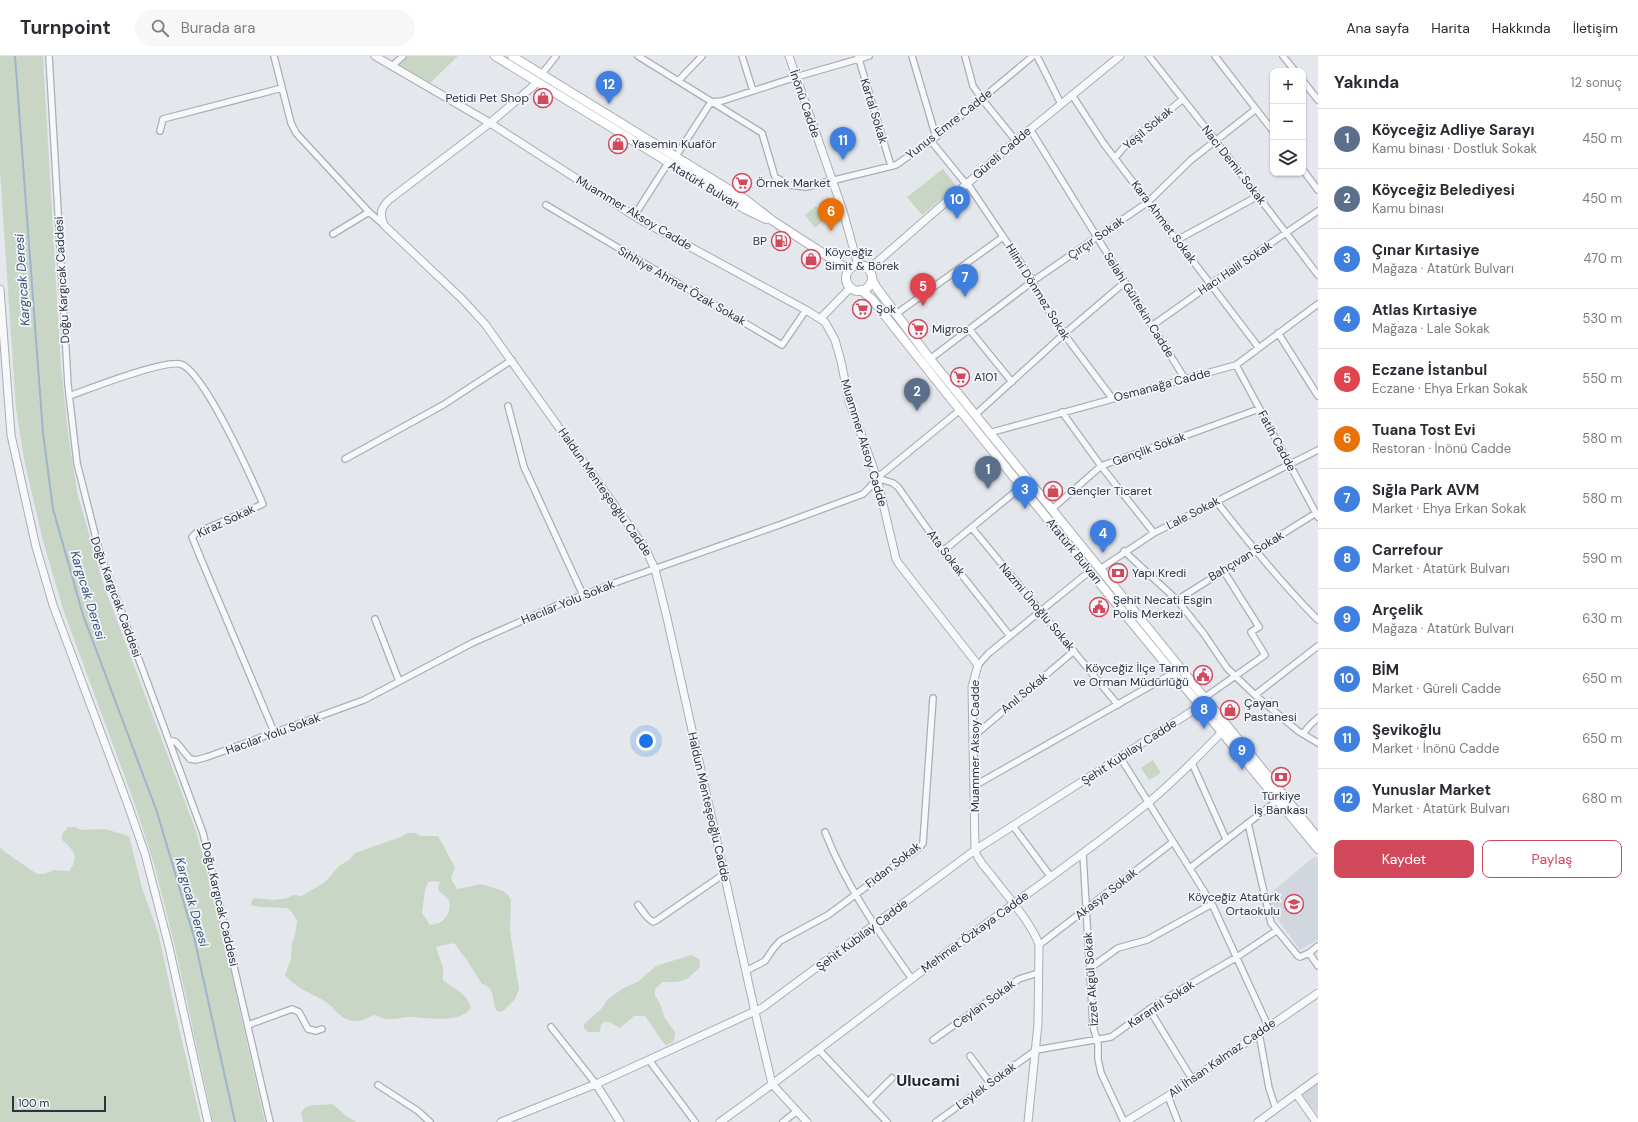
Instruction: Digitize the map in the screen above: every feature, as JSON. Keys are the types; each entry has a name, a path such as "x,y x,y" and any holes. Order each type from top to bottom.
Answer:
{"main road":[{"name":"Atatürk Bulvarı","path":"495,56 540,79 676,156 746,200 773,221 849,270"},
{"name":"Atatürk Bulvarı","path":"512,56 540,79 668,163 745,209 773,221"},
{"path":"858,265 868,269 872,279 868,287 860,290 851,287 846,277 849,270 858,265"},
{"name":"Atatürk Bulvarı","path":"872,279 876,287 930,359 989,433 1318,837"},
{"name":"Atatürk Bulvarı","path":"860,290 872,299 1021,487 1318,849"}],"street":[{"name":"Doğu Kargıcak Caddesi","path":"49,56 69,396 77,463 94,534 118,606 203,833 270,1122"},
{"path":"274,56 291,123 296,133 369,212 384,225"},
{"name":"Muammer Aksoy Cadde","path":"375,56 490,123 634,216 821,318 828,326 835,340 849,401 877,478 894,550 899,564 978,665 972,687 975,850"},
{"path":"392,66 403,56"},
{"path":"384,225 380,214 384,204 490,123 540,79 556,56"},
{"path":"638,56 679,80 711,102 722,101 796,76 868,56"},
{"path":"679,80 702,56"},
{"path":"742,56 753,91"},
{"name":"İnönü Cadde","path":"789,56 843,211 858,265"},
{"path":"912,56 936,137"},
{"path":"965,56 973,86 1016,141"},
{"name":"Yunus Emre Cadde","path":"711,102 762,134 775,177 789,186 806,187 896,164 931,141 1033,56"},
{"path":"1037,56 1061,104"},
{"name":"Güreli Cadde","path":"868,269 1030,129 1120,56"},
{"name":"Naci Demir Sokak","path":"1149,56 1318,275"},
{"path":"1215,56 1270,127"},
{"path":"1283,56 1293,68"},
{"name":"Kartal Sokak","path":"858,58 891,166"},
{"path":"1306,85 1318,100"},
{"path":"160,131 163,119 282,88"},
{"name":"Kara Ahmet Sokak","path":"1072,95 1115,158 1259,348"},
{"name":"Yeşil Sokak","path":"1115,158 1124,146 1183,99"},
{"path":"676,156 711,102"},
{"name":"Çırçır Sokak","path":"930,359 1033,281 1098,238 1148,202 1191,160 1256,109"},
{"name":"Selahi Gültekin Cadde","path":"1030,129 1185,379"},
{"name":"Hilmi Dönmez Sokak","path":"931,141 967,184 1033,281 1036,292 1064,334 1112,398"},
{"path":"634,216 668,163"},
{"path":"1306,174 1318,190"},
{"path":"1177,240 1258,196"},
{"name":"Sıhhiye Ahmet Özak Sokak","path":"546,205 782,345 806,310"},
{"path":"333,234 369,212"},
{"name":"Hacı Halil Sokak","path":"1152,326 1211,284 1318,212"},
{"name":"Haldun Menteşeoğlu Cadde","path":"384,225 461,298 485,324 645,548 655,569 772,1084"},
{"path":"896,314 1003,237"},
{"path":"975,415 1064,334 1125,282"},
{"path":"821,318 851,287"},
{"path":"0,289 10,435 36,546 53,605 145,854 169,947 208,1122"},
{"name":"Osmanağa Cadde","path":"989,433 1236,365 1318,304"},
{"path":"969,329 1012,382"},
{"path":"1278,333 1318,396"},
{"path":"345,459 443,405 512,360"},
{"name":"Kiraz Sokak","path":"69,396 115,379 160,366 177,364 185,366 192,371 212,402 263,504 196,533 192,537 274,732"},
{"name":"Fatih Cadde","path":"1236,365 1317,515"},
{"path":"508,406 524,467 583,595"},
{"name":"Gençlik Sokak","path":"1052,509 1100,466 1259,409"},
{"name":"Hacılar Yolu Sokak","path":"169,740 176,742 187,757 196,760 348,706 400,682 472,643 583,595 863,494 870,488 877,478 960,410"},
{"path":"1062,412 1100,466 1154,532"},
{"name":"Lale Sokak","path":"1100,569 1124,551 1154,532 1318,450"},
{"name":"Ata Sokak","path":"877,478 893,483 898,487 943,551 1010,636"},
{"path":"943,551 1021,487"},
{"path":"1216,501 1255,551 1298,600 1318,620"},
{"name":"Bahçıvan Sokak","path":"1177,600 1223,570 1317,515"},
{"name":"Nazmi Ünoğlu Sokak","path":"972,528 1118,705"},
{"path":"1124,551 1177,600 1204,634 1227,668 1235,676 1256,696 1303,734 1318,743"},
{"path":"1204,698 1265,655 1251,632 1258,627 1223,570"},
{"path":"978,665 1010,636 1090,571"},
{"path":"375,619 400,682"},
{"path":"1256,696 1318,646"},
{"name":"Anıl Sokak","path":"974,736 1074,651"},
{"path":"974,786 1173,673"},
{"name":"Fidan Sokak","path":"746,971 765,961 780,941 819,920 920,846 923,842 933,698"},
{"name":"Şehit Kubilay Cadde","path":"501,1122 596,1084 755,1012 769,1004 975,850 1200,706"},
{"path":"1303,734 1318,718"},
{"name":"Mehmet Özkaya Cadde","path":"720,1122 1083,854 1148,802 1192,763 1222,732"},
{"path":"1120,757 1212,904 1268,1026"},
{"path":"1192,763 1226,839"},
{"path":"1190,868 1278,800"},
{"path":"1248,823 1269,918 1276,931 1300,957 1318,946"},
{"path":"1013,826 1051,877"},
{"path":"825,832 840,870 854,895 912,979"},
{"name":"Akasya Sokak","path":"1039,945 1173,842"},
{"path":"975,850 981,861 1014,904 1036,937 1039,945 1038,1024 1028,1122"},
{"name":"İzzet Akgül Sokak","path":"1083,854 1092,1020 1099,1051 1098,1059 1101,1073 1125,1122"},
{"path":"638,905 649,920 653,922 724,874"},
{"path":"1089,969 1118,948 1147,940 1212,904"},
{"name":"Karanfil Sokak","path":"1036,1050 1097,1040 1115,1035 1149,1009 1237,958 1276,931"},
{"path":"1309,952 1318,966"},
{"name":"Ceylan Sokak","path":"933,1040 1019,979 1038,974"},
{"name":"Ali İhsan Kalmaz Cadde","path":"1125,1122 1168,1096 1318,993"},
{"path":"248,1025 292,1009 299,1012 308,1029 316,1031 322,1030"},
{"path":"1149,1009 1192,1079"},
{"path":"551,1027 596,1084 620,1122"},
{"path":"1259,1033 1269,1088 1276,1110"},
{"path":"818,1049 887,1122"},
{"name":"Leylek Sokak","path":"936,1122 1036,1050"},
{"path":"970,1056 990,1083"},
{"path":"649,1060 695,1122"},
{"path":"868,1102 892,1078"},
{"path":"1258,1122 1297,1095 1318,1078"},
{"path":"378,1084 430,1122"},
{"path":"772,1084 807,1122"},
{"path":"1297,1095 1316,1122"},
{"path":"1168,1096 1178,1122"},
{"path":"782,1122 798,1111"}],"shaded area":[{"name":"Köyceğiz Atatürk Ortaokulu","path":"1315,856 1318,860 1318,940 1300,950 1273,913 1267,896"},
{"path":"1318,1082 1318,1115 1302,1094"}],"green space":[{"path":"0,56 43,56 61,367 69,441 78,496 103,583 196,831 213,893 265,1122 213,1122 175,947 154,864 134,802 64,612 43,541 24,459 16,409 0,171"},
{"path":"408,56 458,56 430,83 399,65"},
{"path":"548,83 748,204 747,206 547,84"},
{"path":"943,169 957,187 922,215 907,197"},
{"path":"816,206 826,218 815,228 805,215"},
{"path":"1153,760 1161,773 1149,780 1141,768"},
{"path":"68,827 75,827 81,830 105,829 129,836 142,888 158,932 201,1122 0,1122 0,847 2,850 37,874 44,874 55,870 69,871 75,858 70,847 62,840 62,834"},
{"path":"408,833 415,833 420,836 438,836 455,867 451,878 457,889 482,884 503,891 511,900 510,930 519,989 515,999 502,1012 497,1011 491,991 482,984 454,943 436,947 443,968 443,980 463,995 471,1008 458,1017 441,1019 408,1017 384,1019 374,1015 360,1021 349,1020 345,1019 326,1002 294,984 285,975 291,959 292,943 295,936 297,921 292,912 287,908 260,907 251,905 252,900 254,898 274,900 287,898 294,895 301,896 325,882 339,866 349,860 355,853","holes":["428,882 440,882 438,890 449,901 449,912 442,921 430,925 422,913 425,890"]},
{"path":"691,955 699,959 699,968 687,979 677,982 663,982 655,990 655,995 661,1006 664,1017 675,1032 673,1042 666,1045 645,1016 634,1016 620,1028 606,1022 601,1024 600,1031 598,1032 588,1032 584,1028 584,1024 601,1009 608,999 622,989 639,981 656,966"},
{"path":"331,1104 356,1122 303,1122 301,1114 303,1110 309,1106"}],"waterway":[{"name":"Kargıcak Deresi","path":"15,56 43,433 53,509 83,615 157,812 194,937 235,1122"}],"place":[{"name":"Petidi Pet Shop","path":"543,98"},
{"name":"Yunuslar Market","path":"609,104"},
{"name":"Yasemin Kuaför","path":"618,144"},
{"name":"Şevikoğlu","path":"843,160"},
{"name":"Örnek Market","path":"742,183"},
{"name":"BİM","path":"957,219"},
{"name":"Tuana Tost Evi","path":"831,231"},
{"name":"BP","path":"781,241"},
{"name":"Köyceğiz Simit & Börek","path":"811,259"},
{"name":"Sığla Park AVM","path":"965,297"},
{"name":"Eczane İstanbul","path":"923,306"},
{"name":"Şok","path":"862,309"},
{"name":"Migros","path":"918,329"},
{"name":"A101","path":"960,377"},
{"name":"Köyceğiz Belediyesi","path":"917,411"},
{"name":"Köyceğiz Adliye Sarayı","path":"988,489"},
{"name":"Gençler Ticaret","path":"1053,491"},
{"name":"Çınar Kırtasiye","path":"1025,509"},
{"name":"Atlas Kırtasiye","path":"1103,553"},
{"name":"Yapı Kredi","path":"1118,573"},
{"name":"Şehit Necati Esgin Polis Merkezi","path":"1099,607"},
{"name":"Köyceğiz İlçe Tarım ve Orman Müdürlüğü","path":"1203,675"},
{"name":"Çayan Pastanesi","path":"1230,710"},
{"name":"Carrefour","path":"1204,729"},
{"name":"Arçelik","path":"1242,770"},
{"name":"Türkiye İş Bankası","path":"1281,777"},
{"name":"Köyceğiz Atatürk Ortaokulu","path":"1294,904"}],"district":[{"name":"Ulucami","path":"928,1080"}]}
